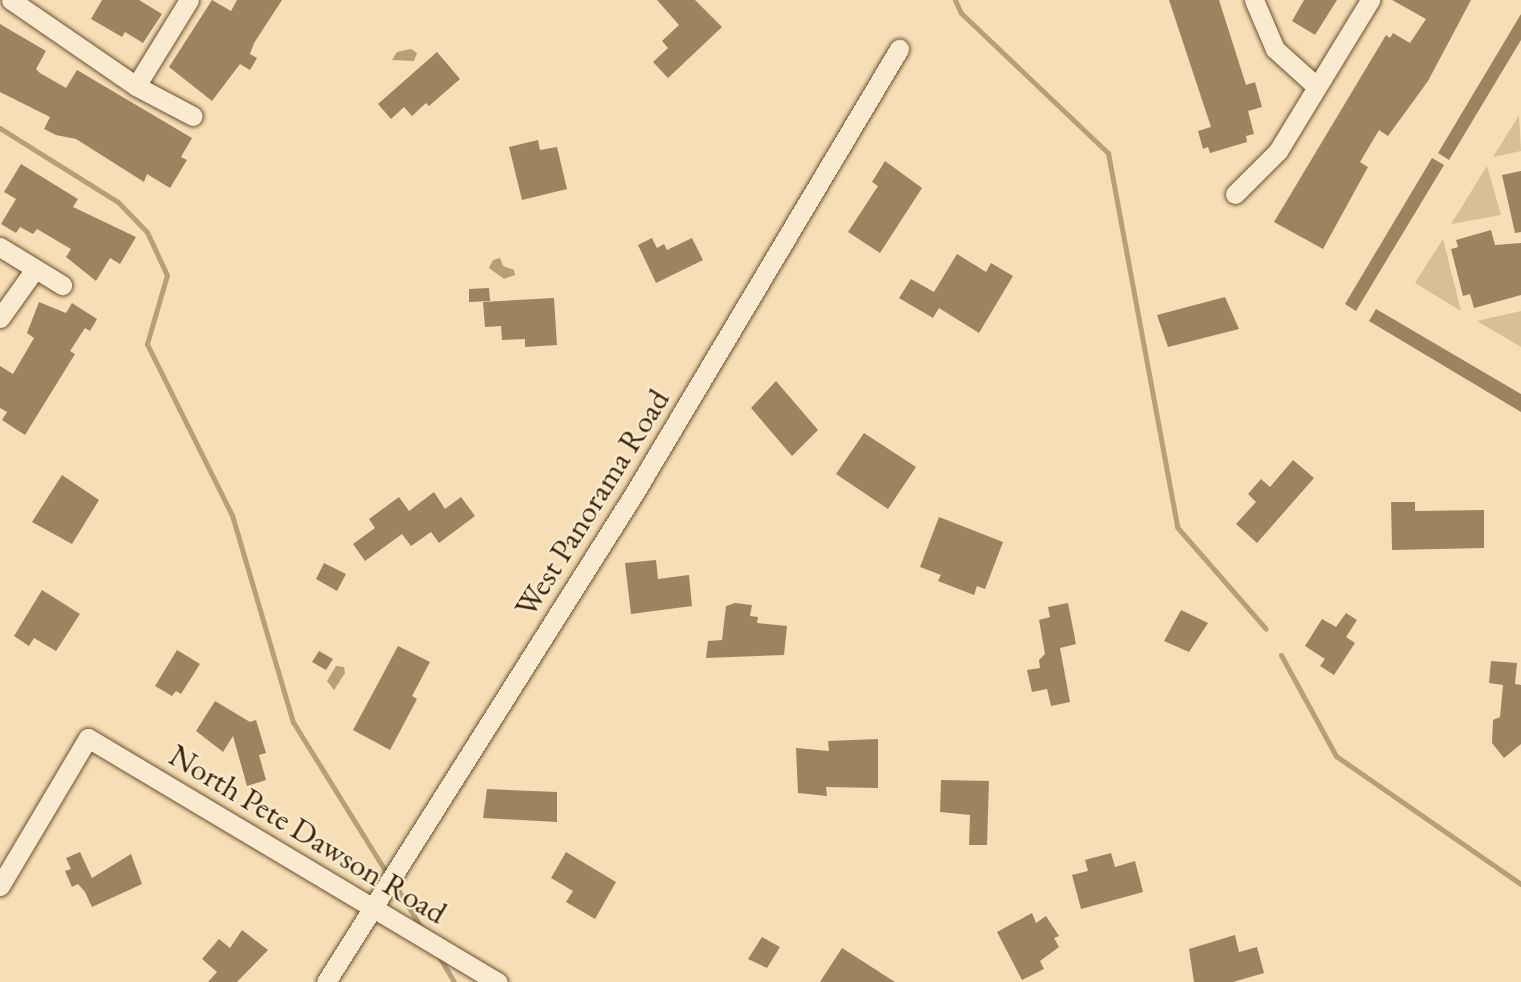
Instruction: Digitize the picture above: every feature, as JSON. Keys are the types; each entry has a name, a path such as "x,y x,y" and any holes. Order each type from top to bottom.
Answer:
{"street":[{"path":"11,0 136,86 193,117"},
{"path":"136,86 190,0"},
{"path":"1254,0 1275,49 1316,86"},
{"path":"1235,194 1278,151 1370,0"},
{"name":"West Panorama Road","path":"326,982 635,492 899,49"},
{"path":"0,247 62,285"},
{"path":"0,318 35,269"},
{"name":"North Pete Dawson Road","path":"0,886 88,738 498,982"}],"shaded area":[{"path":"411,49 417,53 414,61 392,60 397,52"},
{"path":"1519,115 1521,151 1493,157"},
{"path":"1487,166 1501,215 1451,224"},
{"path":"1443,239 1461,311 1415,283"},
{"path":"500,258 503,266 514,270 515,275 504,279 489,268 493,260"},
{"path":"1521,311 1521,347 1477,321"},
{"path":"336,666 344,667 345,673 334,690 327,681"}],"building":[{"path":"102,0 139,0 162,14 143,43 125,32 122,37 91,19"},
{"path":"212,0 231,11 237,0 282,0 254,43 250,54 257,58 250,70 240,64 212,101 169,67"},
{"path":"657,0 695,0 722,27 668,78 653,62 668,48 662,41 679,25"},
{"path":"1169,0 1219,0 1246,85 1255,82 1262,107 1248,111 1254,134 1246,136 1247,142 1210,153 1208,147 1203,149 1198,131 1211,127"},
{"path":"1304,0 1337,0 1315,35 1292,21"},
{"path":"1392,0 1471,0 1428,81 1388,136 1379,130 1360,162 1368,167 1323,249 1274,222 1386,35 1390,38 1393,33 1410,43 1426,19"},
{"path":"1521,14 1521,40 1449,160 1438,153"},
{"path":"0,24 46,51 36,69 40,73 66,88 77,70 192,138 181,157 187,160 170,188 147,174 144,182 76,139 56,135 44,129 50,117 0,92"},
{"path":"437,52 460,79 429,106 426,103 412,116 404,107 391,119 378,104"},
{"path":"538,140 540,150 557,147 567,189 522,200 509,147"},
{"path":"1432,158 1444,165 1356,311 1345,304"},
{"path":"885,161 922,188 880,253 848,232 878,186 872,182"},
{"path":"21,164 78,199 73,207 136,237 120,264 110,258 96,281 66,257 71,249 37,229 33,234 20,227 16,233 1,224 16,199 4,192"},
{"path":"1521,171 1521,232 1515,233 1502,175"},
{"path":"1491,230 1495,245 1521,243 1521,295 1474,308 1470,294 1463,296 1451,249 1458,247 1456,240"},
{"path":"652,238 657,248 664,244 667,250 692,238 703,260 656,283 638,245"},
{"path":"957,254 986,272 991,263 1013,276 979,333 939,308 933,318 899,298 911,279 934,292"},
{"path":"489,288 490,301 469,302 469,289"},
{"path":"1225,297 1239,329 1168,347 1157,315"},
{"path":"554,298 557,345 525,347 525,339 502,340 501,326 485,327 483,302"},
{"path":"39,302 66,313 72,303 97,319 90,331 85,328 70,351 75,354 25,435 2,420 7,412 0,408 0,366 13,374 34,338 27,333"},
{"path":"1376,309 1521,394 1521,412 1369,321"},
{"path":"776,381 818,430 792,456 751,408"},
{"path":"864,433 916,467 888,509 836,474"},
{"path":"1293,460 1314,478 1257,543 1236,524 1256,502 1248,494 1261,479 1270,487"},
{"path":"62,475 99,500 72,544 32,522"},
{"path":"434,492 445,509 461,497 475,516 439,543 431,532 411,546 402,534 365,561 353,544 375,528 369,519 399,497 409,511"},
{"path":"1391,502 1415,502 1415,511 1484,510 1484,548 1392,550"},
{"path":"939,517 1003,542 985,589 977,586 974,595 938,581 941,575 920,567"},
{"path":"656,560 658,579 689,575 692,606 631,614 625,563"},
{"path":"324,563 346,574 337,591 316,579"},
{"path":"42,590 80,614 56,651 34,638 29,646 14,636"},
{"path":"735,603 752,605 750,616 758,617 757,623 787,626 784,655 706,658 708,641 722,640 726,606"},
{"path":"1068,603 1076,644 1060,648 1070,702 1051,706 1047,689 1032,692 1027,670 1040,668 1039,660 1045,654 1039,620 1050,617 1048,607"},
{"path":"1181,610 1208,623 1189,652 1164,641"},
{"path":"1346,613 1357,620 1346,637 1355,643 1334,675 1320,666 1325,659 1305,646 1322,619 1336,627"},
{"path":"398,646 430,662 412,696 417,699 390,750 353,730"},
{"path":"177,650 200,664 181,694 176,691 172,696 155,686"},
{"path":"319,651 333,659 326,670 312,662"},
{"path":"1491,661 1517,663 1515,684 1521,685 1521,744 1504,758 1492,743 1493,720 1500,717 1503,685 1489,683"},
{"path":"215,701 250,722 256,720 266,753 259,755 266,780 247,786 233,736 223,752 196,731"},
{"path":"878,739 878,788 826,787 827,796 798,793 796,748 829,751 828,741"},
{"path":"941,780 989,781 987,845 969,845 970,815 940,812"},
{"path":"487,789 557,792 557,822 483,818"},
{"path":"80,852 92,878 131,854 142,884 92,907 78,884 72,887 65,871 71,869 66,858"},
{"path":"566,852 616,882 595,919 566,902 573,891 551,878"},
{"path":"1111,853 1115,867 1135,861 1143,892 1081,909 1072,875 1088,871 1085,860"},
{"path":"1032,913 1036,923 1046,916 1059,936 1054,938 1059,947 1040,961 1044,969 1022,980 997,932"},
{"path":"242,930 268,950 237,982 208,982 217,972 202,959 219,939 230,948"},
{"path":"1235,935 1239,952 1257,947 1264,973 1233,982 1194,982 1189,949"},
{"path":"762,937 780,947 767,968 748,959"},
{"path":"842,948 895,982 820,982"}],"waterway":[{"path":"955,0 961,13 1108,153 1177,527 1266,629"},
{"path":"0,128 118,202 147,232 167,275 147,344 232,515 293,722 388,875"},
{"path":"1281,655 1336,756 1521,884"},
{"path":"394,883 422,929"},
{"path":"438,955 454,982"}]}
